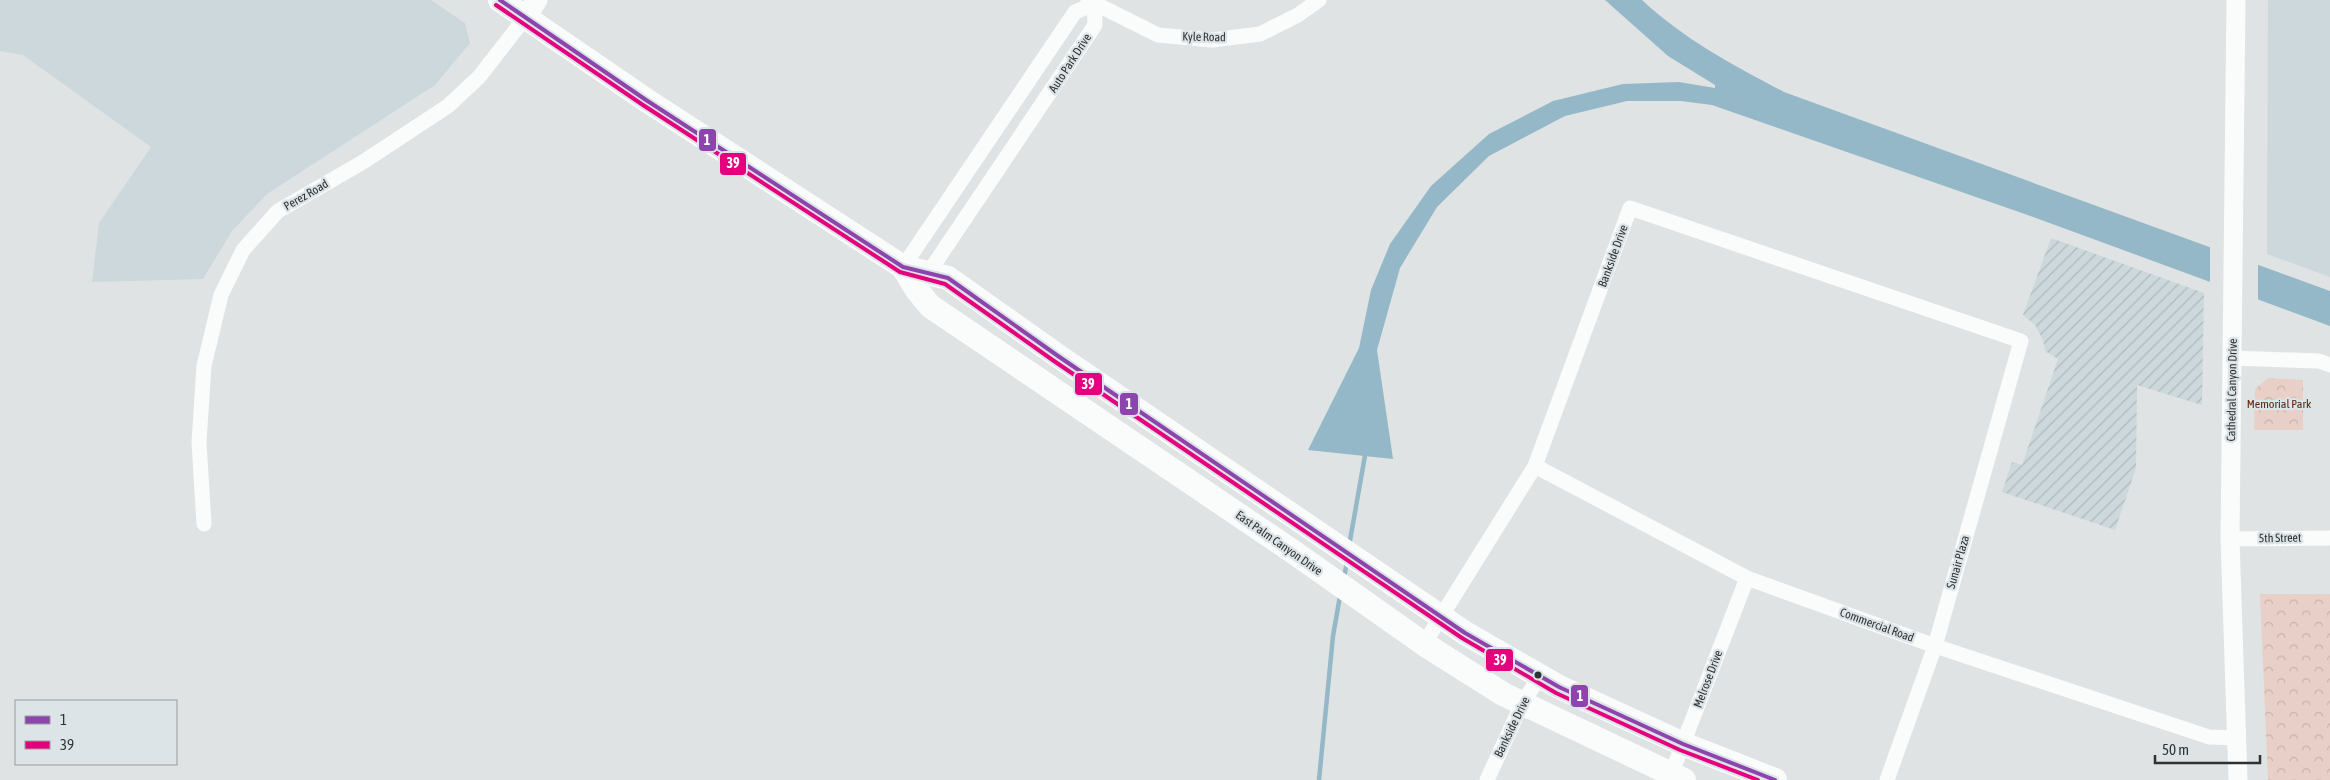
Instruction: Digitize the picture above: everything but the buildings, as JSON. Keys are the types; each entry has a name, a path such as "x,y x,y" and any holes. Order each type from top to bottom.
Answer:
{"main road":[{"name":"East Palm Canyon Drive","path":"500,0 531,9 646,100 903,267 923,281 930,306 1292,551 1424,644 1503,694 1675,778"},
{"path":"923,281 948,278 1066,362 1295,516 1440,618 1559,687 1683,744 1775,780"}],"street":[{"name":"Kyle Road","path":"1091,2 1158,35 1212,40 1260,34 1298,15 1319,0"},
{"name":"Cathedral Canyon Drive","path":"2236,0 2230,539 2238,780"},
{"name":"Auto Park Drive","path":"903,267 1075,12 1091,2 1095,25 923,281"},
{"name":"Perez Road","path":"204,524 198,442 204,366 221,295 243,250 278,211 363,162 448,106 479,77 531,9"},
{"name":"Bankside Drive","path":"1424,644 1535,466 1630,208 2021,341"},
{"name":"Sunair Plaza","path":"1887,780 1934,646 2021,341"},
{"path":"2231,358 2320,361 2330,365"},
{"name":"Commercial Road","path":"1535,466 1747,578 1934,646 2209,737 2237,738"},
{"name":"5th Street","path":"2230,539 2330,538"},
{"name":"Melrose Drive","path":"1675,778 1683,744 1747,578"},
{"name":"Bankside Drive","path":"1487,780 1522,704 1540,676"}],"shaded area":[{"path":"0,0 431,0 465,23 470,43 435,85 267,194 232,231 203,279 92,282 99,223 151,147 23,55 0,51"},
{"path":"2268,0 2330,0 2330,277 2267,254"},
{"path":"2051,238 2204,293 2202,405 2137,385 2136,468 2115,530 2002,492 2012,462 2022,465 2058,359 2045,351 2043,340 2035,325 2023,315"}],"green space":[{"name":"Memorial Park","path":"2268,378 2303,380 2303,430 2254,430 2255,389"},
{"path":"2260,594 2330,594 2330,780 2268,780"}],"water":[{"path":"1605,0 1642,0 1692,40 1784,92 2330,291 2330,326 2036,218 1712,105 1681,101 1627,101 1565,116 1489,156 1437,207 1400,268 1377,350 1393,459 1308,450 1359,348 1371,290 1390,244 1431,186 1489,134 1553,101 1623,84 1679,82 1715,88 1715,85 1668,56"}],"pier":[{"path":"2210,245 2258,262 2258,303 2210,285"}],"waterway":[{"path":"1349,546 1366,450"},
{"path":"1344,578 1347,561"},
{"path":"1319,780 1333,636 1340,596"}],"transit line":[{"name":"1","path":"500,0 646,100 903,267 948,278 1058,356 1465,633 1559,687 1683,744 1775,780"},
{"name":"39","path":"496,5 643,105 900,272 945,284 1054,361 1462,638 1556,693 1680,750 1758,780"}]}
